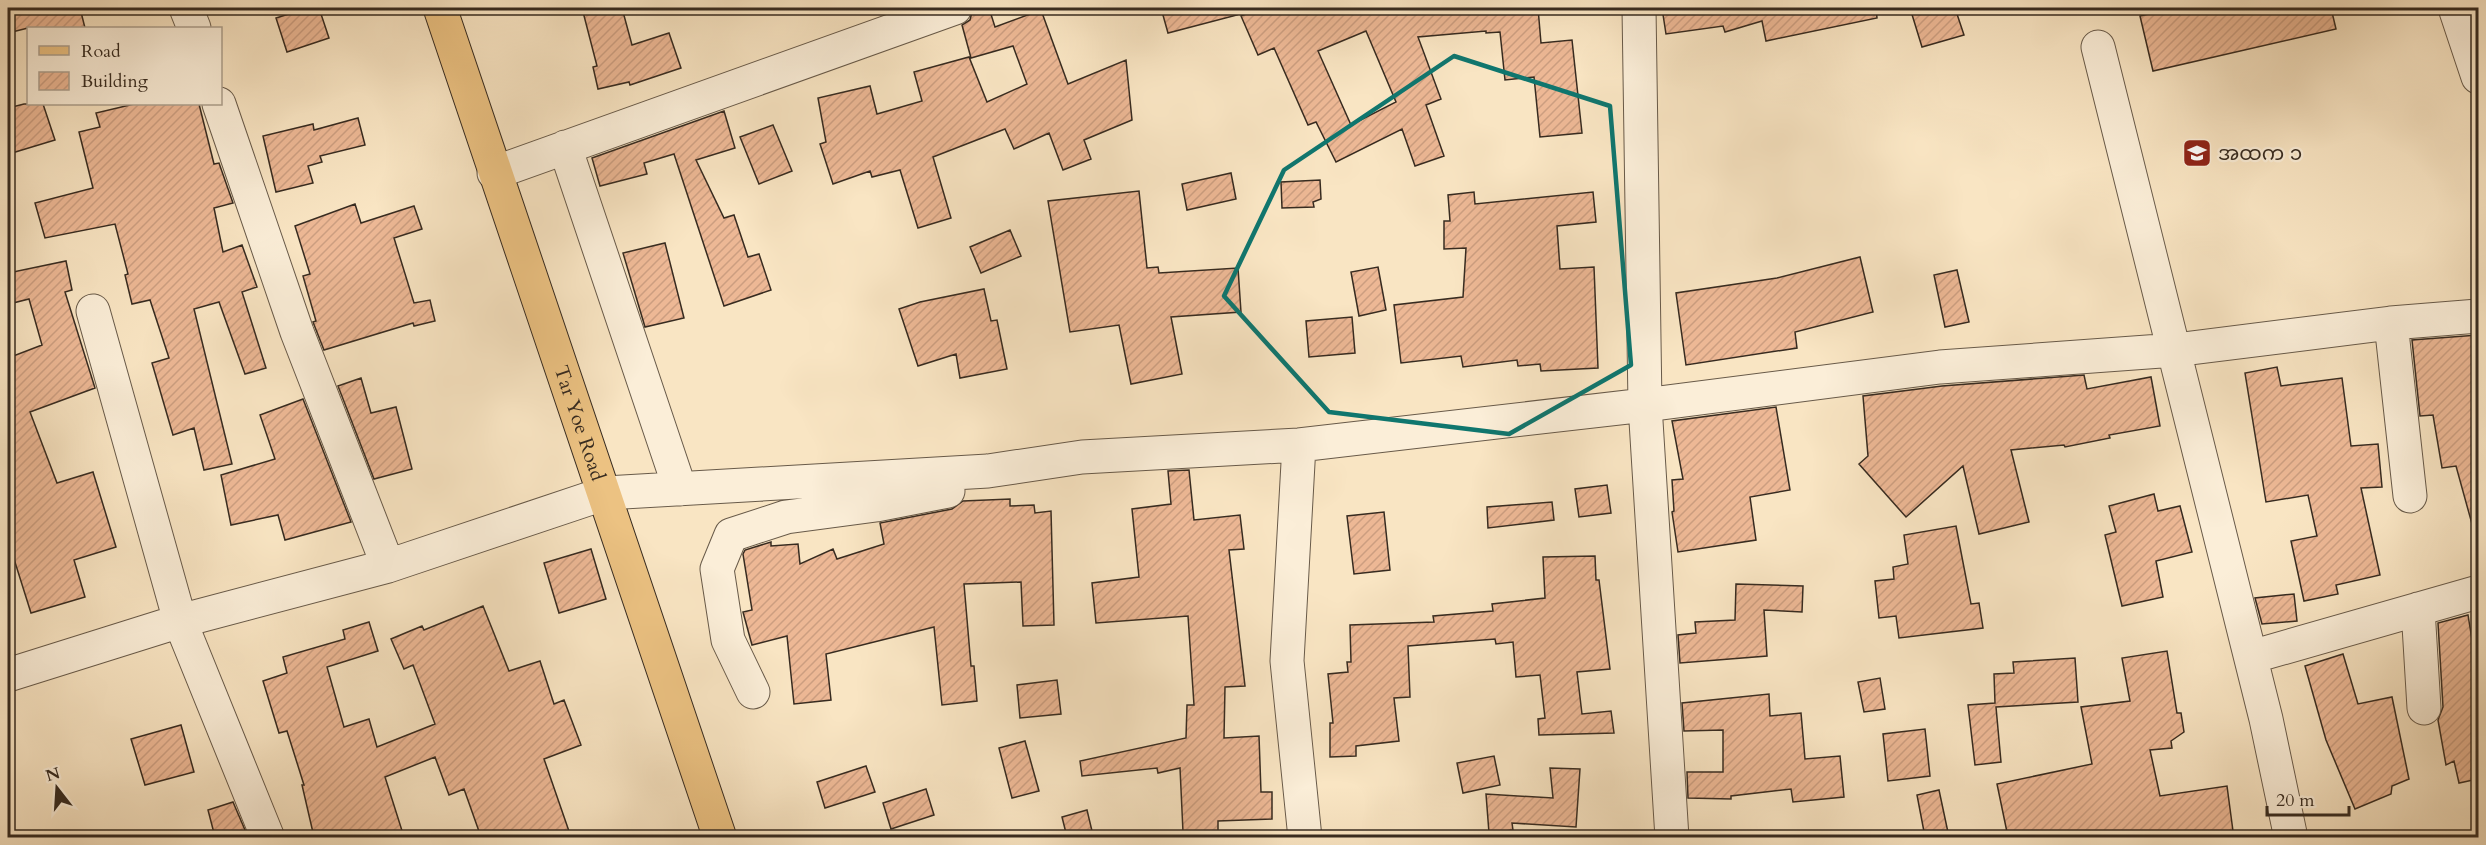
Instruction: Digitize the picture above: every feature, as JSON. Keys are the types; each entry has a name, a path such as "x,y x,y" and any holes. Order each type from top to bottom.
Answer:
{"main road":[{"name":"Tar Yoe Road","path":"441,8 494,172 606,493 720,837"}],"street":[{"path":"186,8 194,27"},
{"path":"494,172 955,8"},
{"path":"1639,8 1645,405 1672,837"},
{"path":"2455,8 2478,77"},
{"path":"2098,47 2251,657 2291,837"},
{"path":"219,105 297,332 388,566"},
{"path":"566,147 680,489"},
{"path":"93,311 180,621 268,837"},
{"path":"8,675 180,621 388,566 606,493 977,472 1082,457 1299,445 1645,405 1940,367 2175,350 2391,323 2478,316"},
{"path":"2391,323 2410,496"},
{"path":"1299,445 1287,661 1305,837"},
{"path":"753,692 728,640 717,569 731,535 786,517 876,505 952,490 977,472"},
{"path":"2251,657 2478,592"},
{"path":"2418,609 2424,708"}],"highlighted area":[{"path":"1454,56 1610,106 1631,365 1509,434 1329,412 1224,296 1284,170"}],"building":[{"path":"8,8 80,8 85,27 27,27 8,33"},
{"path":"308,8 319,8 329,38 287,52 276,18"},
{"path":"582,8 622,8 632,45 669,33 681,68 630,85 629,82 598,89 593,67 597,66"},
{"path":"973,8 989,8 995,27 1041,10 1068,84 1126,60 1132,120 1084,140 1091,159 1063,170 1049,133 1014,149 1005,129 933,157 951,218 918,228 900,170 872,177 870,171 833,184 820,144 826,142 818,98 870,86 877,114 922,101 914,72 969,57 987,102 1027,84 1013,46 971,58 962,25 970,20"},
{"path":"1161,8 1236,8 1237,15 1168,33"},
{"path":"1260,8 1276,8 1279,14 1296,8 1538,8 1541,43 1572,40 1582,133 1540,137 1534,77 1505,80 1500,32 1486,33 1486,31 1418,37 1441,99 1426,105 1444,156 1415,166 1402,129 1336,162 1316,122 1308,125 1274,48 1258,55 1241,16","holes":["1366,31 1396,102 1351,125 1318,51"]},
{"path":"1662,8 1876,8 1877,18 1766,41 1762,21 1725,32 1723,26 1666,34"},
{"path":"1910,8 1955,8 1964,35 1922,47"},
{"path":"2175,8 2331,8 2336,29 2153,71 2140,16"},
{"path":"24,104 43,105 55,140 12,153 8,137 8,108"},
{"path":"130,105 199,105 214,164 219,163 233,203 214,208 223,252 242,245 257,287 242,292 266,368 245,374 219,302 194,309 232,464 204,470 194,428 173,435 152,363 169,358 150,300 132,304 125,275 128,274 115,224 45,238 35,203 93,188 79,132 100,127 96,113"},
{"path":"724,111 735,148 696,160 724,218 734,215 748,257 759,254 771,290 724,306 674,154 644,163 647,174 600,186 592,158"},
{"path":"358,118 365,145 320,156 322,162 308,166 313,183 276,192 263,136 313,124 314,130"},
{"path":"773,125 792,171 759,184 740,137"},
{"path":"1231,173 1236,199 1187,210 1182,184"},
{"path":"1320,180 1321,199 1313,202 1314,207 1282,208 1281,182"},
{"path":"1139,191 1147,268 1158,267 1159,273 1238,268 1241,312 1171,317 1182,374 1131,384 1119,325 1070,332 1048,201"},
{"path":"1474,192 1475,204 1593,192 1596,222 1557,226 1560,269 1594,267 1598,368 1541,371 1540,364 1518,366 1517,360 1463,367 1461,356 1401,363 1394,305 1463,297 1466,248 1444,249 1444,221 1450,221 1448,195"},
{"path":"355,204 361,223 414,206 422,229 394,238 414,303 430,300 435,321 414,326 413,323 324,350 313,322 316,321 303,276 310,274 295,226"},
{"path":"1010,230 1021,256 981,273 970,247"},
{"path":"665,243 684,318 645,327 623,253"},
{"path":"1860,257 1873,312 1795,332 1797,348 1686,365 1676,293 1777,278"},
{"path":"66,261 72,290 65,292 95,388 30,412 57,483 93,472 116,547 74,560 85,597 31,613 8,540 8,358 42,345 29,299 13,303 8,273"},
{"path":"1378,267 1386,310 1359,316 1351,272"},
{"path":"1957,270 1969,322 1945,327 1934,275"},
{"path":"984,289 991,321 997,320 1007,369 960,378 956,354 918,366 899,309 920,302"},
{"path":"1352,317 1355,353 1309,357 1306,321"},
{"path":"2478,335 2478,523 2472,524 2456,466 2442,468 2433,415 2420,416 2412,340"},
{"path":"2277,367 2281,386 2342,378 2351,446 2378,444 2382,487 2361,488 2380,575 2336,585 2338,594 2304,601 2291,541 2317,536 2308,495 2266,502 2245,373"},
{"path":"2084,375 2087,389 2151,377 2160,426 2109,435 2110,438 2065,447 2064,445 2011,450 2029,522 1979,534 1963,466 1906,517 1859,464 1868,456 1863,396 1942,386"},
{"path":"361,378 371,413 396,407 412,469 374,479 338,386"},
{"path":"303,399 351,522 285,540 278,515 231,525 221,475 275,459 260,415"},
{"path":"1776,407 1790,490 1750,497 1756,540 1678,552 1672,512 1674,511 1672,480 1683,479 1672,421"},
{"path":"1189,470 1194,520 1240,515 1244,549 1229,550 1245,686 1225,687 1224,738 1259,736 1261,792 1272,792 1272,819 1218,821 1218,831 1183,832 1180,768 1158,773 1157,768 1082,776 1080,761 1186,738 1187,705 1194,705 1188,616 1096,623 1092,583 1139,577 1132,509 1171,504 1168,471"},
{"path":"1607,485 1611,513 1579,517 1575,489"},
{"path":"2154,494 2158,511 2180,506 2192,552 2156,561 2163,597 2122,606 2105,535 2116,532 2109,506"},
{"path":"1010,499 1010,506 1034,505 1035,513 1051,511 1054,625 1023,626 1021,582 964,584 971,666 974,666 977,701 942,705 934,627 826,654 831,700 794,704 787,636 752,645 743,612 752,610 743,554 745,550 771,542 771,546 798,544 800,564 833,549 837,559 884,544 880,523 952,509 963,501"},
{"path":"1552,502 1554,520 1488,528 1487,507"},
{"path":"1384,512 1390,570 1354,574 1347,516"},
{"path":"1956,526 1971,604 1979,603 1983,628 1899,638 1896,616 1879,618 1875,581 1894,579 1893,567 1908,564 1904,535"},
{"path":"591,549 606,599 559,613 544,563"},
{"path":"1595,556 1596,580 1599,580 1610,669 1577,672 1582,714 1611,711 1614,733 1539,735 1538,719 1545,718 1540,675 1516,677 1513,642 1496,644 1495,639 1408,646 1410,697 1394,698 1399,741 1356,746 1356,756 1330,757 1330,723 1333,723 1328,674 1348,672 1347,662 1351,662 1350,625 1434,622 1433,616 1493,611 1492,604 1545,598 1543,557"},
{"path":"1736,584 1803,586 1802,612 1764,610 1767,656 1680,663 1678,635 1696,633 1695,622 1735,620"},
{"path":"2294,594 2297,621 2262,624 2255,598"},
{"path":"483,606 509,671 540,661 554,704 564,700 581,745 544,759 571,837 481,837 464,789 449,795 435,757 385,777 404,837 366,837 364,833 344,837 314,837 302,785 304,785 287,731 279,733 263,681 287,673 283,657 345,639 343,630 369,622 378,651 327,667 344,727 369,719 377,747 435,724 413,665 404,669 391,639 422,626 424,630"},
{"path":"2468,615 2478,677 2478,779 2459,783 2454,761 2446,765 2438,720 2443,707 2438,623"},
{"path":"2167,651 2177,713 2181,713 2184,732 2171,741 2172,748 2150,750 2160,796 2227,786 2233,831 2187,837 2008,837 1997,784 2092,764 2081,707 2130,701 2122,658"},
{"path":"2343,654 2358,704 2392,697 2409,779 2392,786 2391,794 2355,809 2326,740 2305,666"},
{"path":"2075,658 2078,702 1996,707 2001,762 1975,765 1968,705 1995,703 1994,674 2014,673 2013,662"},
{"path":"1880,678 1885,709 1864,712 1858,682"},
{"path":"1057,680 1061,714 1020,718 1017,685"},
{"path":"1769,694 1770,716 1801,713 1805,759 1840,756 1844,797 1793,802 1791,789 1731,796 1731,799 1688,798 1687,772 1723,772 1723,730 1684,731 1682,703"},
{"path":"181,725 194,772 145,785 131,739"},
{"path":"1925,729 1930,776 1888,781 1883,734"},
{"path":"1025,741 1039,791 1012,798 999,748"},
{"path":"1494,756 1500,785 1463,793 1457,763"},
{"path":"866,766 875,792 825,808 817,782"},
{"path":"1550,768 1580,769 1576,827 1512,823 1513,830 1489,833 1486,794 1553,798"},
{"path":"926,789 934,815 891,829 883,803"},
{"path":"1939,790 1949,837 1925,837 1917,795"},
{"path":"233,802 248,837 215,837 208,810"},
{"path":"1087,810 1092,831 1067,837 1062,817"}],"place":[{"name":"အထက ၁","path":"2197,153"}]}
